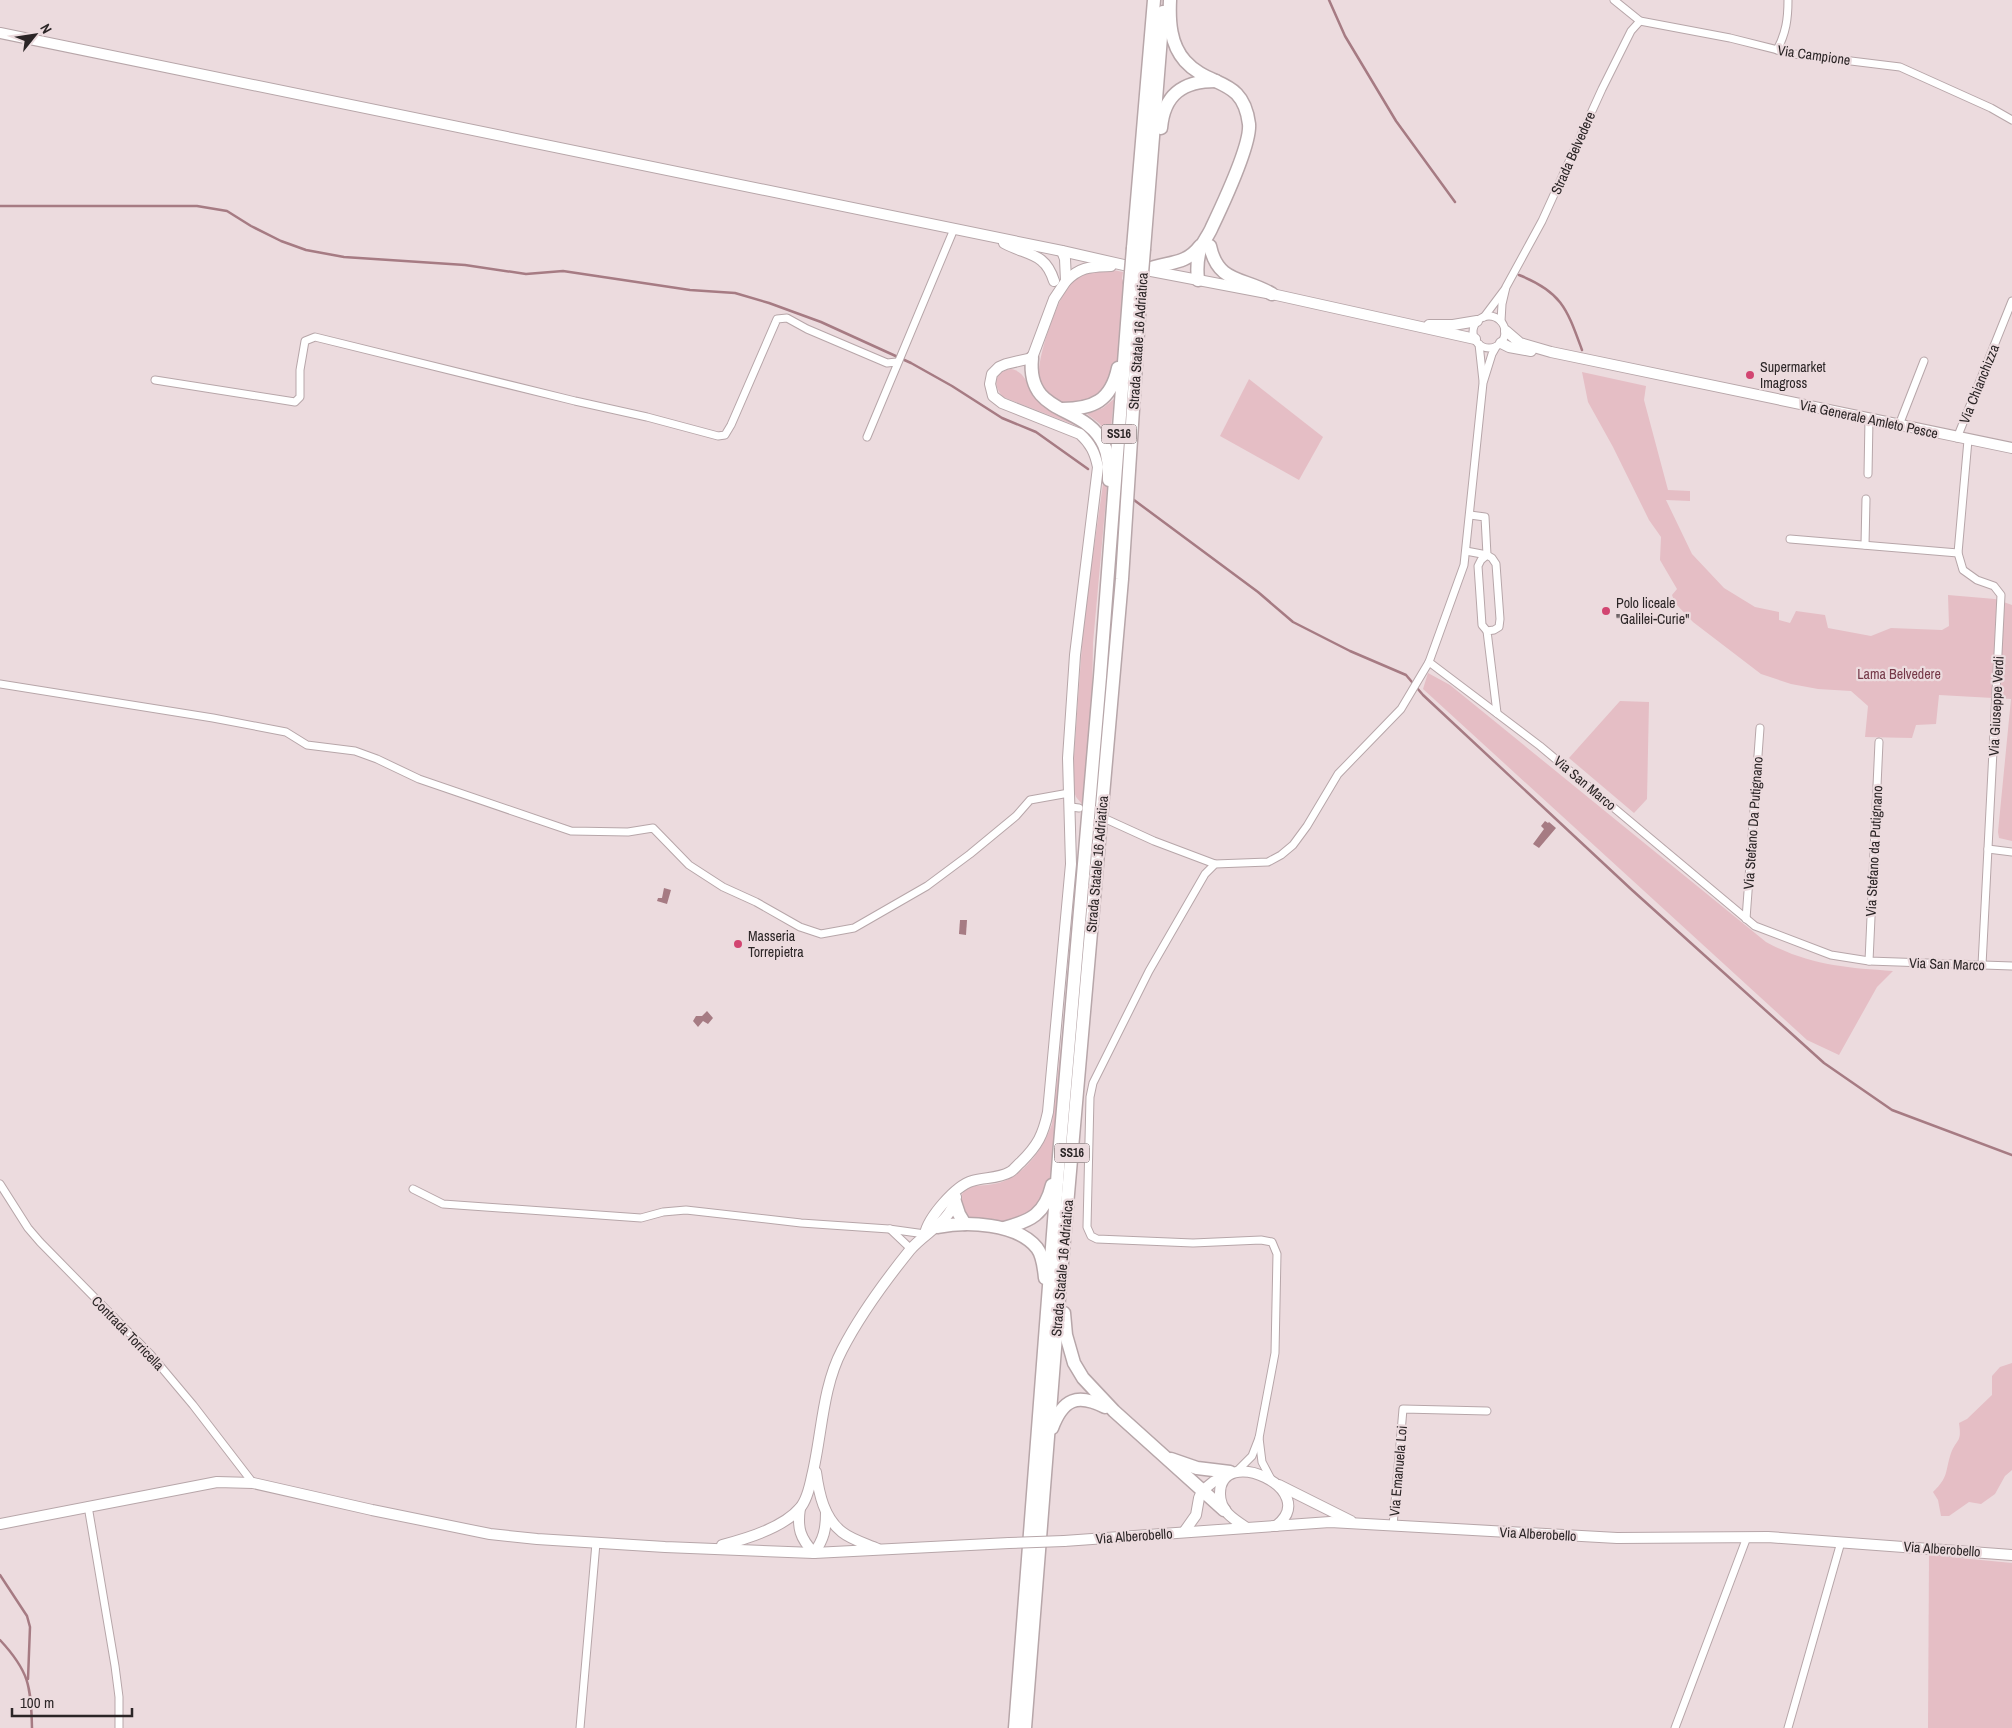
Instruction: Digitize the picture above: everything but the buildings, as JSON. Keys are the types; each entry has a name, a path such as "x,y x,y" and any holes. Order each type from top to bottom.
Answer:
{"highway":[{"name":"Strada Statale 16 Adriatica","path":"1139,248 1138,198 1154,0"},
{"name":"Strada Statale 16 Adriatica","path":"1015,1728 1059,1156 1100,677 1139,248 1164,0"},
{"path":"1146,270 1157,266 1182,262 1206,245 1244,152 1249,126 1244,103 1234,91 1185,61 1178,49 1170,25 1170,0"},
{"path":"1139,248 1164,108 1169,99 1180,89 1199,81 1216,81"},
{"path":"1198,280 1210,258 1206,245"},
{"path":"1206,245 1213,260 1221,270 1242,282 1262,288 1272,294"},
{"name":"Strada Statale 16 Adriatica","path":"1025,1728 1060,1285 1122,579 1138,332 1136,283"},
{"path":"1060,409 1079,409 1091,406 1108,393 1115,381 1122,334 1136,283"},
{"path":"1032,358 1032,382 1040,396 1088,424 1100,437 1108,454 1109,483 1098,647 1100,677"},
{"path":"1004,1228 1023,1223 1040,1213 1049,1198 1059,1156"},
{"path":"955,1202 965,1224"},
{"path":"938,1227 965,1224 1004,1228 1026,1238 1038,1249 1044,1265 1048,1314"},
{"path":"1060,1285 1066,1335 1074,1364 1083,1378 1114,1411 1224,1510"},
{"path":"1048,1439 1061,1410 1069,1402 1077,1398 1093,1400 1114,1411"},
{"path":"1167,1458 1197,1468 1230,1474"}],"main road":[{"path":"0,33 1062,251 1146,270 1272,294 1418,325 1477,342"},
{"path":"995,238 1042,260 1050,268 1054,281"},
{"path":"1062,251 1065,259 1066,281"},
{"path":"1054,299 1056,268 1062,251"},
{"path":"925,1234 932,1218 958,1188 972,1180 991,1178 1010,1172 1032,1150 1044,1133 1048,1112 1071,864 1075,807 1069,793 1068,758 1075,655 1098,467 1090,443 1080,434 1002,403 993,396 990,384 992,374 999,367 1032,358 1054,299 1074,272 1084,268 1118,264"},
{"path":"1418,325 1453,325 1481,319"},
{"path":"1506,331 1520,342 1551,352"},
{"path":"1499,345 1520,350 1551,352"},
{"name":"Via Generale Amleto Pesce","path":"1551,352 2012,448"},
{"path":"826,1512 826,1531 814,1553 805,1544 800,1534 798,1522 800,1508 809,1489 815,1464 831,1376 841,1352 857,1323 911,1249 925,1234 938,1227 955,1202 958,1188"},
{"path":"815,1464 818,1491 826,1512 842,1532 879,1550"},
{"path":"1230,1474 1220,1482 1224,1510 1247,1528"},
{"path":"1184,1532 1196,1515 1202,1491 1213,1482 1230,1474 1254,1474 1274,1482 1356,1524"},
{"name":"Via Alberobello","path":"1,1524 217,1482 253,1484 490,1534 537,1540 814,1553 1064,1541 1330,1522 1617,1538 1747,1537 2012,1555"},
{"path":"1274,1482 1286,1498 1289,1508 1284,1520 1276,1526"},
{"path":"712,1548 758,1535 781,1522 800,1508"}],"street":[{"name":"Via Campione","path":"1614,0 1640,21 1730,38 1794,54 1900,67 1991,108 2012,120"},
{"path":"1777,50 1785,36 1788,21 1788,0"},
{"name":"Strada Belvedere","path":"1506,287 1542,221 1602,89 1631,31 1640,21"},
{"path":"867,437 954,229"},
{"path":"1483,382 1477,342 1473,330 1506,287"},
{"path":"1501,321 1506,287"},
{"name":"Via Chianchizza","path":"1962,439 2011,305"},
{"path":"1108,820 1154,841 1215,864 1268,862 1281,856 1293,845 1307,826 1338,774 1401,709 1429,662 1464,565 1483,382 1492,354 1505,338 1506,331 1501,321 1496,317 1481,319"},
{"path":"155,380 295,402 300,397 300,370 305,341 315,337 647,417 718,436 725,435 731,425 777,319 787,318 887,362 898,362"},
{"path":"1477,342 1489,348 1499,345"},
{"path":"1899,426 1924,361"},
{"path":"1868,474 1869,419"},
{"path":"1790,539 1958,553 1962,439"},
{"path":"1865,545 1866,499"},
{"path":"1470,515 1485,517 1487,555"},
{"path":"1466,550 1487,555 1496,564 1499,627 1487,631"},
{"name":"Via Giuseppe Verdi","path":"1958,553 1963,570 1977,580 1994,586 2002,595 1982,965"},
{"path":"1487,555 1478,566 1482,625 1487,631 1497,714"},
{"name":"Via San Marco","path":"1429,662 1540,746 1754,926 1831,955 1869,961 2012,966"},
{"path":"0,684 213,718 286,732 307,745 355,751 419,779 571,831 628,832 653,828 689,865 723,887 756,902 800,927 821,934 854,928 927,886 1016,816 1030,800 1069,793"},
{"name":"Via Stefano Da Putignano","path":"1746,919 1760,728"},
{"name":"Via Stefano da Putignano","path":"1869,961 1879,742"},
{"path":"1988,849 2012,852"},
{"path":"1215,864 1205,874 1195,890 1149,971 1093,1083 1090,1097 1087,1227 1091,1236 1097,1239 1193,1243 1247,1240 1272,1242 1277,1254 1275,1353 1259,1438 1252,1456 1230,1474"},
{"name":"Contrada Torricella","path":"0,1184 34,1235 151,1355 194,1404 253,1484"},
{"path":"414,1190 443,1204 642,1218 663,1212 686,1210 925,1234"},
{"path":"889,1229 911,1249"},
{"name":"Via Emanuela Loi","path":"1393,1526 1403,1410 1487,1411"},
{"path":"1259,1438 1262,1462 1274,1482"},
{"path":"88,1506 115,1666 119,1697 119,1728"},
{"path":"1675,1728 1747,1537"},
{"path":"1788,1728 1841,1542"},
{"path":"580,1728 596,1543"}],"green space":[{"path":"1113,270 1123,272 1122,279 1124,281 1119,350 1114,375 1107,388 1090,401 1078,404 1064,402 1051,395 1040,379 1041,358 1049,328 1062,298 1073,280 1087,273"},
{"path":"1011,369 1021,374 1040,402 1081,427 1003,397 996,384 998,376"},
{"name":"Lama Belvedere","path":"1582,372 1646,386 1644,400 1668,490 1690,491 1690,501 1666,500 1692,554 1724,588 1755,607 1779,612 1779,620 1790,623 1796,611 1825,615 1828,628 1871,636 1891,628 1942,630 1949,626 1948,595 1995,599 2012,605 2012,841 1999,838 1998,832 2011,699 1939,695 1936,724 1916,725 1912,738 1865,737 1868,706 1851,691 1818,689 1791,684 1761,674 1693,622 1675,603 1672,595 1677,589 1660,560 1661,537 1649,520 1613,447 1588,402"},
{"path":"1249,379 1323,437 1299,480 1220,436"},
{"path":"1114,399 1110,436 1099,423 1087,414 1103,408"},
{"path":"1083,429 1097,437 1108,477 1093,643 1092,702 1082,804 1076,797 1073,788 1074,755 1084,617 1104,477 1101,452 1093,438"},
{"path":"1428,673 1450,685 1766,942 1797,956 1828,964 1893,971 1877,987 1839,1055 1807,1040 1423,689"},
{"path":"1620,701 1649,702 1647,799 1634,813 1569,758"},
{"path":"1068,985 1062,1073 1055,1124 1050,1187 1045,1202 1014,1222 974,1219 961,1206 960,1201 963,1193 970,1187 994,1184 1014,1176 1030,1162 1048,1134 1052,1124"},
{"path":"2012,1363 2012,1470 2005,1476 1995,1494 1981,1504 1969,1502 1949,1516 1941,1516 1938,1500 1933,1492 1946,1474 1951,1453 1959,1437 1959,1423 1967,1419 1992,1395 1992,1376 2000,1367"},
{"path":"1929,1555 2012,1563 2012,1728 1928,1728"}],"shaded area":[{"path":"1545,821 1556,828 1539,848 1533,844 1544,829 1541,826"},
{"path":"664,888 671,890 667,904 657,901 658,898 662,898"},
{"path":"960,920 967,920 966,935 959,934"},
{"path":"707,1011 713,1018 708,1024 703,1021 698,1027 693,1021 696,1016 702,1016"}],"waterway":[{"path":"1329,0 1345,36 1396,121 1455,202"},
{"path":"0,206 197,206 227,211 281,241 306,250 344,257 465,265 526,274 563,271 690,290 735,293 821,322 911,363 952,386 1002,418 1036,432 1088,469"},
{"path":"1519,275 1533,281 1554,295 1567,313 1582,350"},
{"path":"1134,500 1258,592 1293,622 1350,651 1406,675 1423,695 1632,890 1824,1063 1892,1110 2012,1155"},
{"path":"0,1575 27,1616 30,1627 28,1679"},
{"path":"0,1640 23,1670 31,1701 32,1728"}],"place":[{"name":"Supermarket Imagross","path":"1750,375"},
{"name":"Polo liceale \"Galilei-Curie\"","path":"1606,611"},
{"name":"Masseria Torrepietra","path":"738,944"}]}
